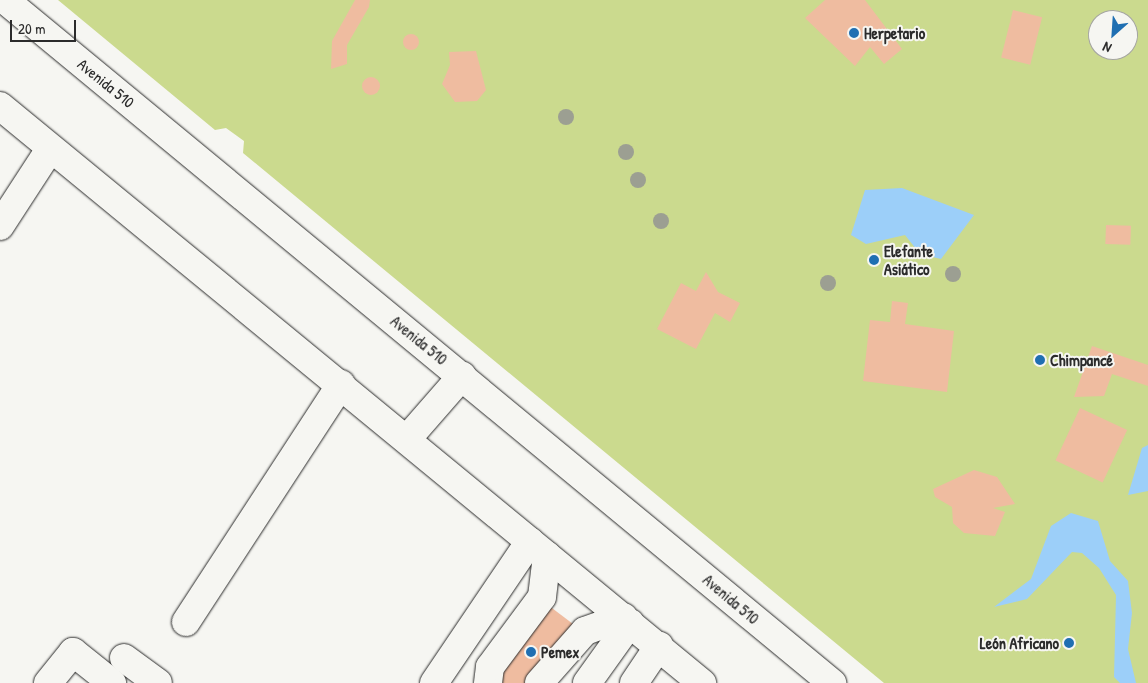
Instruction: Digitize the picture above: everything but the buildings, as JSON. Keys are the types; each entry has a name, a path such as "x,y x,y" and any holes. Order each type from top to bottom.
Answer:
{"main road":[{"name":"Avenida 510","path":"5,2 462,376 832,683"},
{"path":"0,106 50,149 341,384 702,683"},
{"path":"0,226 50,149"},
{"path":"407,440 462,376"},
{"path":"186,622 341,384"},
{"path":"434,683 539,548"},
{"path":"488,683 490,667 542,597 539,548"},
{"path":"539,683 585,631 627,620"},
{"path":"586,683 627,620"},
{"path":"634,683 658,646"},
{"path":"48,683 73,652 112,683"},
{"path":"124,658 158,683"}],"green space":[{"path":"58,0 1148,0 1148,683 884,683 243,153 244,141 226,128 215,130"}],"water":[{"path":"902,188 974,215 941,259 920,254 905,235 866,244 851,235 865,190"},
{"path":"1148,445 1148,491 1128,495 1142,448"},
{"path":"1071,513 1098,521 1110,561 1128,581 1132,613 1128,649 1136,683 1120,683 1114,677 1116,595 1099,568 1082,553 1072,552 1027,599 994,607 1031,579 1051,526"}],"place":[{"name":"Herpetario","path":"854,33"},
{"name":"Elefante Asiático","path":"874,260"},
{"name":"Chimpancé","path":"1040,360"},
{"name":"León Africano","path":"1069,643"},
{"name":"Pemex","path":"531,652"}]}
